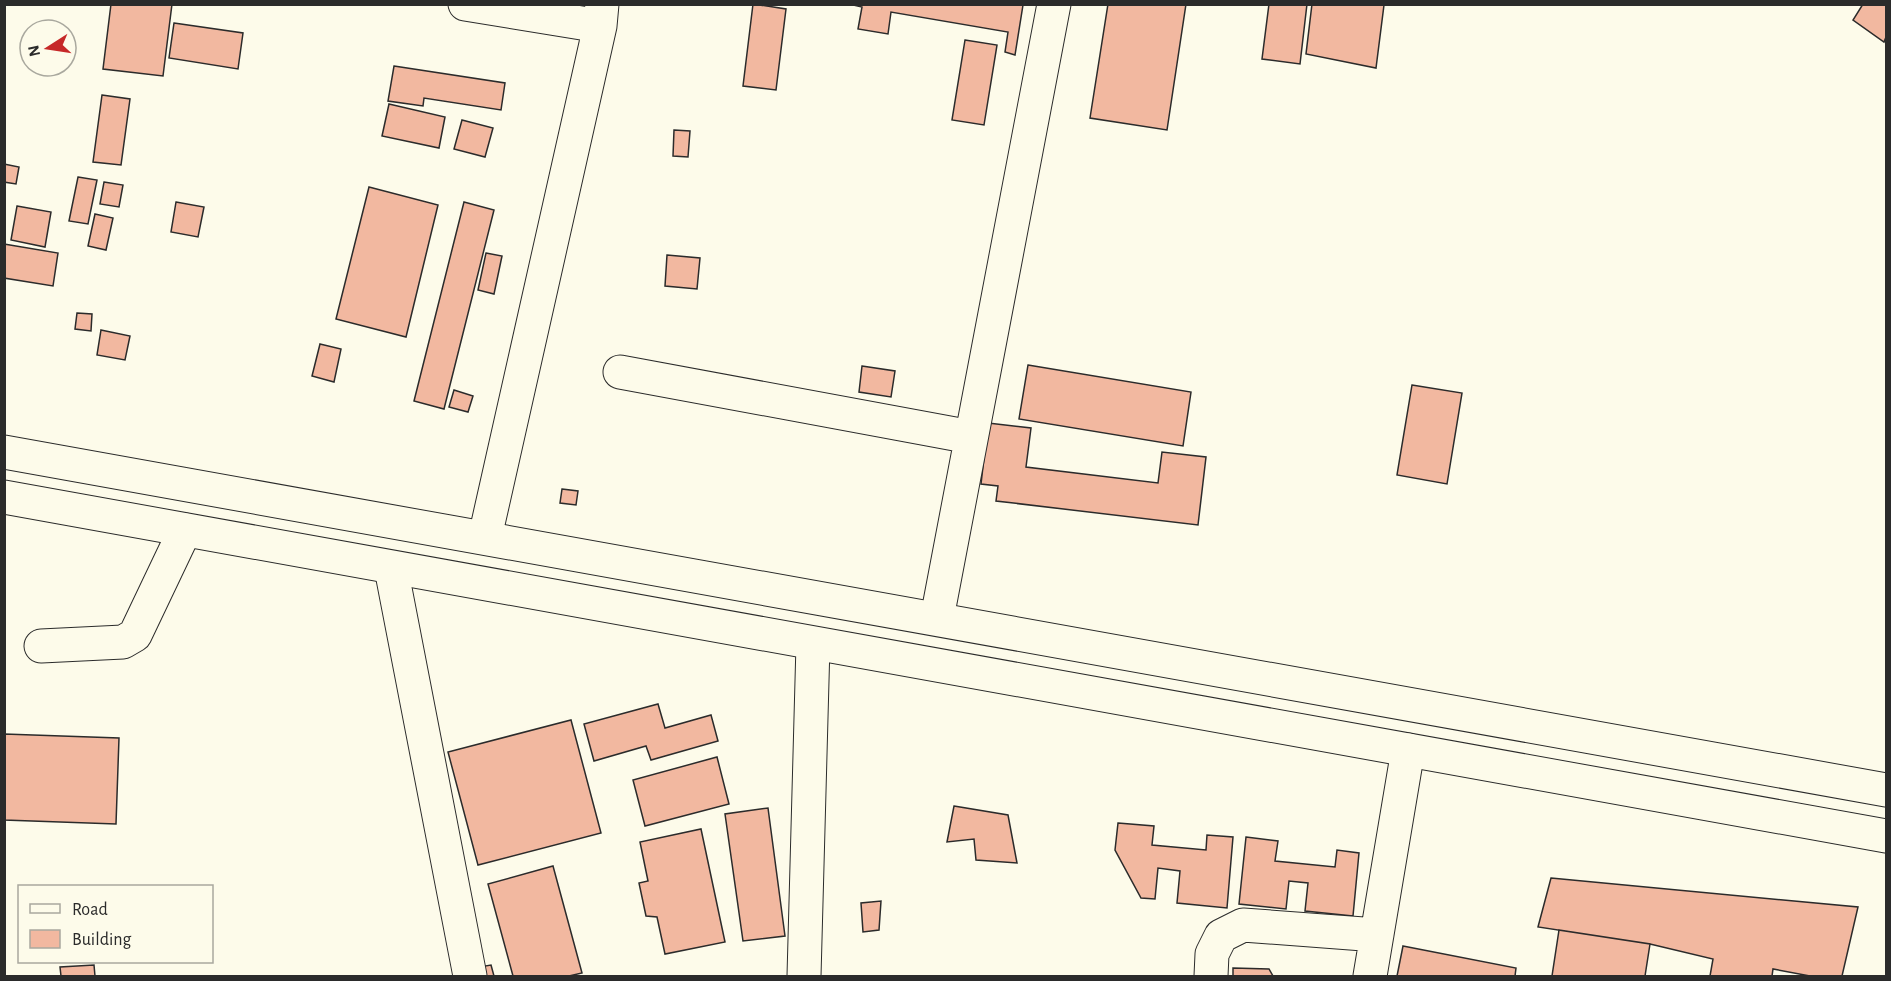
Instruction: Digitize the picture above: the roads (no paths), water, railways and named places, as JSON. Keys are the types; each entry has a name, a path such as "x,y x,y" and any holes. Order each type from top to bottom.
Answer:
{"main road":[{"path":"465,4 601,15 485,537"},
{"path":"936,618 1054,4"},
{"path":"620,372 971,437"},
{"path":"4,452 1887,790"},
{"path":"4,498 1887,836"},
{"path":"41,646 123,642 135,635 185,530"},
{"path":"391,568 470,976"},
{"path":"804,976 813,644"},
{"path":"1370,976 1408,750"},
{"path":"1211,976 1212,954 1221,936 1243,925 1377,935"}]}
